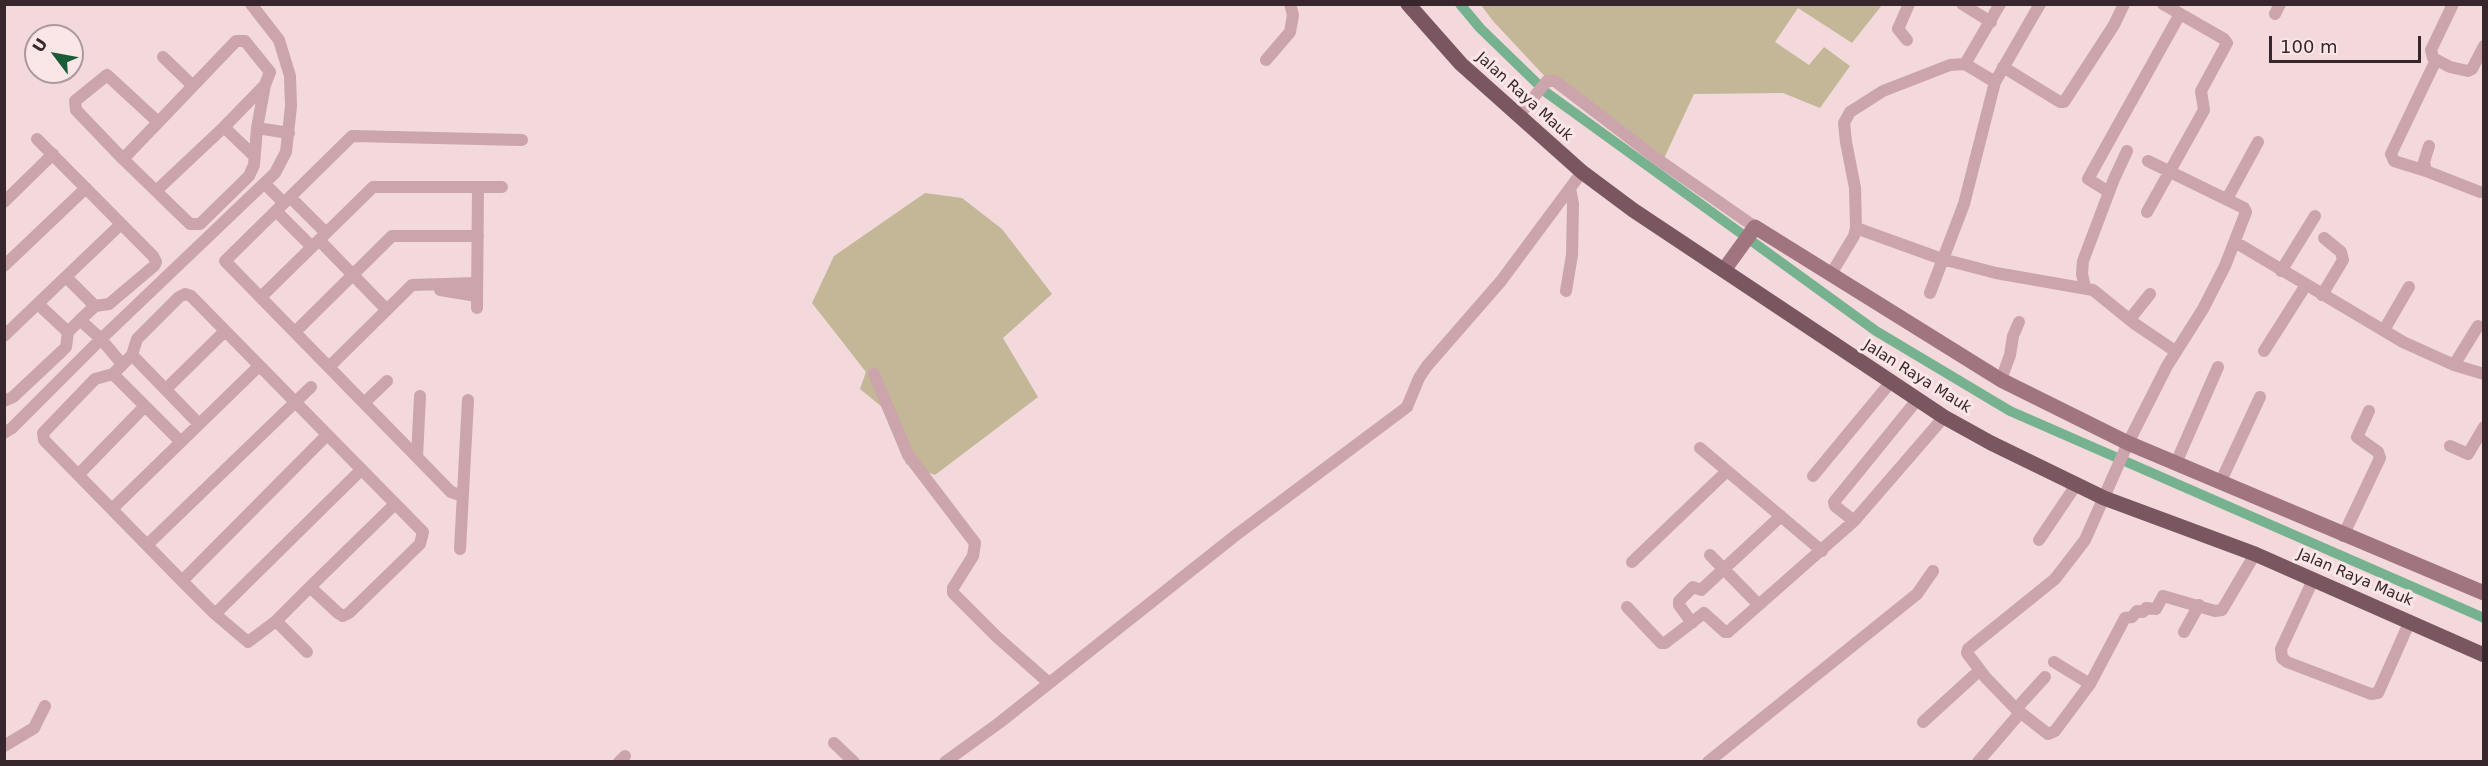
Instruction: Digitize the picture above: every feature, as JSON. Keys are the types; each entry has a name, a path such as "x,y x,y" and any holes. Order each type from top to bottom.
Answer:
{"main road":[{"name":"Jalan Raya Mauk","path":"1408,4 1461,64 1522,112 1582,172 1633,210 1727,266 1890,383 1944,417 2076,485 2106,493 2255,554 2484,655"}],"street":[{"path":"4,433 12,428 275,172 286,152 291,76 279,40 251,4"},
{"path":"1266,60 1290,32 1293,15 1290,4"},
{"path":"1907,40 1898,29 1909,4"},
{"path":"1962,4 1991,22"},
{"path":"1965,64 2000,4"},
{"path":"1930,293 1964,204 1995,82 2040,4"},
{"path":"2003,67 2060,102 2064,102 2108,34 2124,4"},
{"path":"2147,212 2204,110 2201,91 2227,43 2224,39 2163,4"},
{"path":"2453,4 2431,54 2436,60 2450,67 2468,71 2484,46"},
{"path":"2109,192 2089,180 2089,177 2180,14"},
{"path":"123,159 236,41 245,41 270,72 265,85 257,128 254,165 249,176 200,224 190,224 123,159 76,110 75,102 107,75 158,122"},
{"path":"163,57 193,86"},
{"path":"2436,60 2391,154 2394,161 2482,189"},
{"path":"1832,274 1850,244 1856,228 1855,188 1846,142 1846,118 1851,112 1883,91 1942,67 1965,64 1995,82"},
{"path":"1522,112 1544,84 1550,80 1555,81 1752,230 1832,274 2001,380 2127,446 2176,464 2484,594"},
{"path":"156,191 265,85"},
{"path":"224,127 254,156"},
{"path":"257,128 289,132"},
{"path":"463,496 451,492 225,261 352,136 522,140"},
{"path":"4,401 13,397 62,352 66,347 68,332 95,306 109,304 156,262 37,139"},
{"path":"2227,199 2258,142"},
{"path":"2426,171 2424,162 2429,146"},
{"path":"2085,287 2082,274 2083,261 2127,151"},
{"path":"4,202 53,154"},
{"path":"2148,161 2244,208 2246,212 2235,242 2203,309 2175,351 2127,446 2085,540 2055,579 1968,649 1967,653 2018,711 2051,734 2090,684 2126,618 2132,617 2137,611 2143,612 2146,608 2156,609 2163,596 2219,612 2224,608 2255,554"},
{"path":"945,762 999,723 1236,535 1407,407 1419,378 1427,366 1501,281 1582,172"},
{"path":"265,184 387,310"},
{"path":"261,297 373,187 502,187"},
{"path":"412,285 477,302 478,187"},
{"path":"4,266 86,188"},
{"path":"1566,291 1572,255 1573,204 1570,189"},
{"path":"283,203 319,240"},
{"path":"2281,271 2315,216"},
{"path":"4,336 121,224"},
{"path":"1856,228 1942,259 1996,273 2085,287 2101,294 2130,319 2175,351"},
{"path":"1727,266 1752,230"},
{"path":"295,332 392,236 478,236"},
{"path":"2322,295 2343,260 2341,252 2324,238"},
{"path":"2235,242 2403,342 2454,365 2484,374"},
{"path":"66,277 95,306"},
{"path":"329,367 412,285 477,283"},
{"path":"2264,351 2306,285"},
{"path":"2384,330 2409,286"},
{"path":"310,587 343,616 349,613 420,544 423,532 191,296 185,294 179,297 137,339 132,355 113,374 95,379 43,433 44,440 182,581 215,614 248,642 276,621 310,587 395,504"},
{"path":"2130,319 2150,294"},
{"path":"38,303 68,332"},
{"path":"80,320 101,339 122,364"},
{"path":"2001,380 2019,322"},
{"path":"2454,365 2478,326"},
{"path":"166,389 225,331"},
{"path":"132,355 199,424"},
{"path":"113,508 259,366"},
{"path":"2176,464 2218,367"},
{"path":"113,374 181,442"},
{"path":"874,374 908,455 975,543 973,556 953,593 997,638 1049,683"},
{"path":"364,403 387,381"},
{"path":"1813,476 1890,383"},
{"path":"147,544 311,387"},
{"path":"417,457 420,396"},
{"path":"2220,483 2260,397"},
{"path":"460,549 468,400"},
{"path":"1854,521 1835,506 1834,502 1917,400"},
{"path":"79,474 145,406"},
{"path":"2343,536 2380,458 2378,452 2357,437 2369,411"},
{"path":"1627,607 1661,643 1705,613 1728,633 1854,521 1944,417"},
{"path":"2450,446 2467,454 2470,453 2484,427"},
{"path":"182,581 327,435"},
{"path":"1700,448 1822,551"},
{"path":"215,614 361,470"},
{"path":"1632,562 1727,471"},
{"path":"2038,540 2076,485"},
{"path":"1692,623 1678,602 1693,587 1701,590 1781,516"},
{"path":"1710,555 1759,605"},
{"path":"1708,762 1917,594 1933,571"},
{"path":"2313,580 2281,649 2282,658 2287,662 2371,694 2378,693 2410,621"},
{"path":"2184,632 2199,605"},
{"path":"276,621 307,652"},
{"path":"2054,662 2090,684"},
{"path":"1923,722 1980,670"},
{"path":"1978,762 2045,677"},
{"path":"4,746 34,728 45,706"},
{"path":"834,743 855,762"}],"shaded area":[{"path":"1481,5 1882,5 1852,43 1798,8 1775,42 1809,65 1824,47 1850,66 1820,108 1783,93 1694,94 1660,167 1550,82"},
{"path":"925,193 962,198 1002,229 1052,294 1003,338 1038,397 935,475 906,464 893,416 860,389 866,372 812,303 834,256"}],"waterway":[{"path":"1460,4 1480,28 1547,93 1876,331 2010,411 2484,618"}]}
